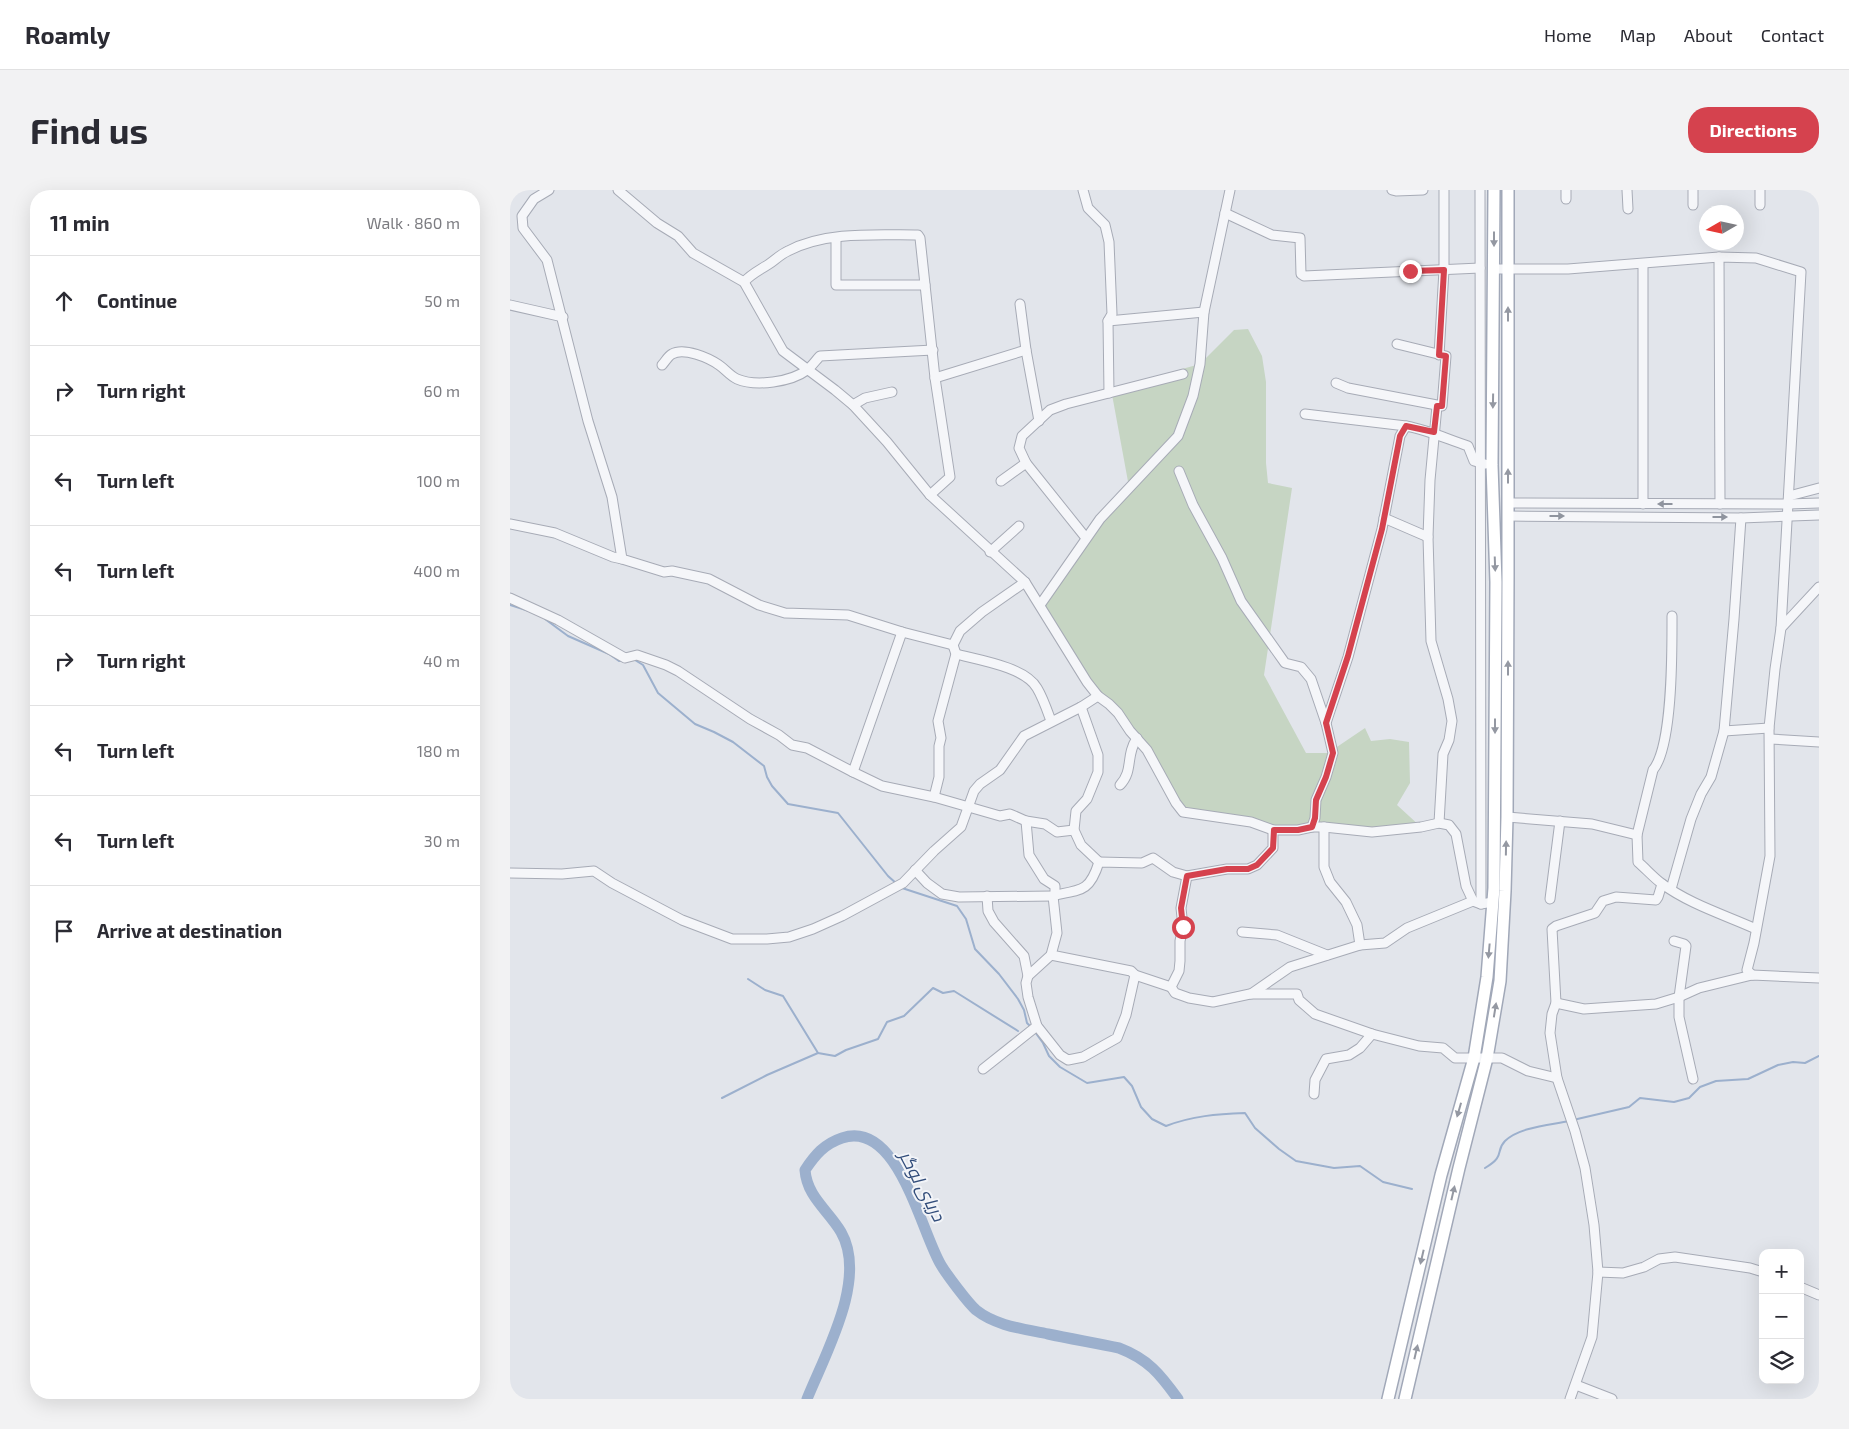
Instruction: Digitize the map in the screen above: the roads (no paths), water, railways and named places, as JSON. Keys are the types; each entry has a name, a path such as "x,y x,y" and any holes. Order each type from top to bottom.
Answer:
{"main road":[{"path":"1388,1399 1441,1175 1474,1058 1487,977 1494,902 1496,582 1492,465 1494,190"},
{"path":"1405,1399 1459,1168 1487,1058 1500,981 1507,817 1508,190"}],"street":[{"path":"549,190 534,199 522,216 523,228 548,260 588,421 612,497 622,559"},
{"path":"618,190 657,224 678,236 693,253 744,282 783,351 853,405 887,442 930,495 990,552 1025,582 1098,696 1118,713 1147,750 1176,803 1183,812 1251,822 1274,830 1324,827 1372,832 1421,827 1439,822 1449,825 1456,834 1466,886 1477,902"},
{"path":"1083,190 1088,208 1105,225 1109,242 1112,314 1108,321 1109,393"},
{"path":"1040,605 1086,538 1126,490 1178,436 1193,396 1200,364 1204,312 1230,190"},
{"path":"1392,190 1423,190"},
{"path":"1439,355 1444,270 1444,190"},
{"path":"1477,902 1480,190"},
{"path":"1627,190 1628,209"},
{"path":"1693,190 1693,206"},
{"path":"1760,190 1760,205"},
{"path":"1225,213 1272,235 1300,238 1301,274 1304,276 1480,268"},
{"path":"744,282 750,275 787,251 807,243 872,235 918,235 920,238 935,378 950,477 930,495"},
{"path":"836,238 836,283 838,286 925,285"},
{"path":"1494,269 1568,269 1719,256 1756,258 1801,272 1781,628 1769,728 1770,856 1747,970 1752,975"},
{"path":"1719,256 1720,504"},
{"path":"1643,264 1643,504"},
{"path":"1020,304 1039,421"},
{"path":"510,305 563,317"},
{"path":"1108,321 1204,312"},
{"path":"1336,383 1348,388 1442,406 1446,356 1397,344"},
{"path":"662,365 672,354 683,351 706,357 743,381 774,383 808,370 820,356 933,350"},
{"path":"935,378 1026,350"},
{"path":"1086,538 1026,463 1019,448 1022,436 1050,410 1183,374"},
{"path":"853,405 865,398 892,392"},
{"path":"1437,406 1430,480 1428,537 1432,641 1452,721 1449,740 1444,754 1439,822"},
{"path":"1305,414 1406,426 1434,432 1442,438 1468,446 1474,461 1492,465"},
{"path":"1326,723 1348,656 1384,518 1400,436 1406,426"},
{"path":"1001,481 1026,463"},
{"path":"1180,471 1192,505 1222,558 1241,601 1284,664 1302,667 1311,679 1326,723 1333,753 1326,777 1316,800 1315,818 1312,827"},
{"path":"1789,500 1819,488"},
{"path":"1508,503 1720,504 1789,500 1819,503"},
{"path":"1508,516 1741,518 1819,515"},
{"path":"1384,518 1428,537"},
{"path":"1671,889 1691,819 1701,794 1711,777 1724,731 1741,518"},
{"path":"510,524 555,533 613,557 664,572 672,571 710,579 759,604 785,613 848,614 902,632 953,644"},
{"path":"990,552 1019,526"},
{"path":"934,797 939,777 939,746 941,738 938,721 956,654 953,644 960,631 982,612 1025,582"},
{"path":"1781,628 1819,588"},
{"path":"510,598 558,620 625,658 637,655 678,671 792,745 807,748 882,786 934,797 1000,816 1010,814 1026,821 1045,824 1057,832 1074,830"},
{"path":"1672,616 1672,674 1664,742 1658,765 1654,770 1637,835 1638,862 1662,884 1704,907 1756,929"},
{"path":"853,772 902,632"},
{"path":"956,654 1006,668 1024,676 1037,687 1051,721"},
{"path":"510,873 562,874 594,871 612,883 682,920 732,939 789,937 813,930 900,885 961,827 974,792 980,784 1000,770 1024,736 1051,721 1081,708 1098,696"},
{"path":"1081,708 1098,755 1098,772 1087,798 1076,811 1074,830 1082,844 1099,862 1142,863 1153,858 1173,872 1187,876 1227,869 1248,869 1257,865 1273,848 1274,830"},
{"path":"1724,731 1769,728"},
{"path":"1120,786 1127,778 1131,747 1136,738"},
{"path":"1770,739 1819,742"},
{"path":"1507,817 1592,824 1637,835"},
{"path":"1026,821 1029,855 1044,879 1055,886 1057,933 1051,955 1028,976"},
{"path":"1550,899 1560,821"},
{"path":"1324,827 1324,867 1330,882 1346,902 1357,926 1360,945"},
{"path":"915,870 927,883 942,894 959,897 1054,895 1079,890 1094,878 1099,862"},
{"path":"1171,987 1179,971 1180,941 1183,927 1181,908 1187,876"},
{"path":"1570,1399 1592,1337 1598,1272 1594,1225 1586,1177 1575,1131 1557,1078 1550,1033 1552,1014 1556,1003 1552,929 1594,913 1603,901 1616,897 1656,900 1662,884"},
{"path":"987,896 988,912 994,922 1024,956 1028,976 1026,983 1034,1028 1060,1055 1068,1060 1084,1057 1117,1038 1128,1009 1135,975"},
{"path":"1250,994 1290,967 1360,945 1384,943 1408,928 1477,902 1494,902"},
{"path":"1242,932 1277,935 1327,955"},
{"path":"1674,941 1686,946 1679,997 1680,1026 1693,1079"},
{"path":"1051,955 1131,971 1135,975 1171,987 1175,993 1189,998 1213,1002 1250,994 1296,994 1299,1000 1315,1014 1372,1034 1419,1046 1443,1048 1455,1058 1502,1058 1528,1071 1557,1078"},
{"path":"1556,1003 1584,1008 1656,1004 1699,988 1752,975 1819,978"},
{"path":"983,1069 1034,1028"},
{"path":"1314,1094 1315,1080 1326,1059 1349,1055 1360,1048 1372,1034"},
{"path":"1598,1272 1623,1273 1644,1267 1659,1259 1675,1257 1759,1271"},
{"path":"1804,1289 1819,1295"},
{"path":"1576,1385 1612,1399"}],"waterway":[{"path":"510,605 529,611"},
{"path":"545,619 568,636 609,654 619,661 623,660"},
{"path":"635,660 643,665 658,693 695,724 733,742 764,766 772,786 788,804 838,813 888,876 897,884"},
{"path":"902,888 957,906 966,919 975,949 999,974 1018,999 1024,1010 1027,1023 1032,1028"},
{"path":"748,979 765,990 783,996 818,1053 835,1056 846,1050 878,1039 887,1022 904,1016 933,988 943,993 954,991 1018,1031"},
{"path":"1035,1032 1049,1056 1060,1067 1087,1083 1124,1077 1132,1086 1141,1107 1152,1119 1166,1126 1205,1116 1245,1113 1255,1128 1296,1161 1334,1168 1360,1166 1383,1182 1412,1189"},
{"path":"722,1098 767,1075 818,1053"},
{"path":"1573,1120 1629,1107 1640,1098 1674,1102 1689,1098 1700,1087 1716,1081 1748,1079 1778,1065 1793,1062 1805,1063 1819,1056"},
{"path":"1485,1168 1496,1160 1502,1145 1511,1136 1535,1127 1569,1121"},
{"name":"دریای لوگر","path":"807,1399 841,1316 850,1272 848,1251 841,1232 814,1196 805,1170 816,1155 830,1143 842,1138 862,1137 878,1145 893,1161 916,1205 941,1265 976,1310 992,1320 1011,1326 1119,1348 1129,1352 1153,1368 1178,1399"}]}
